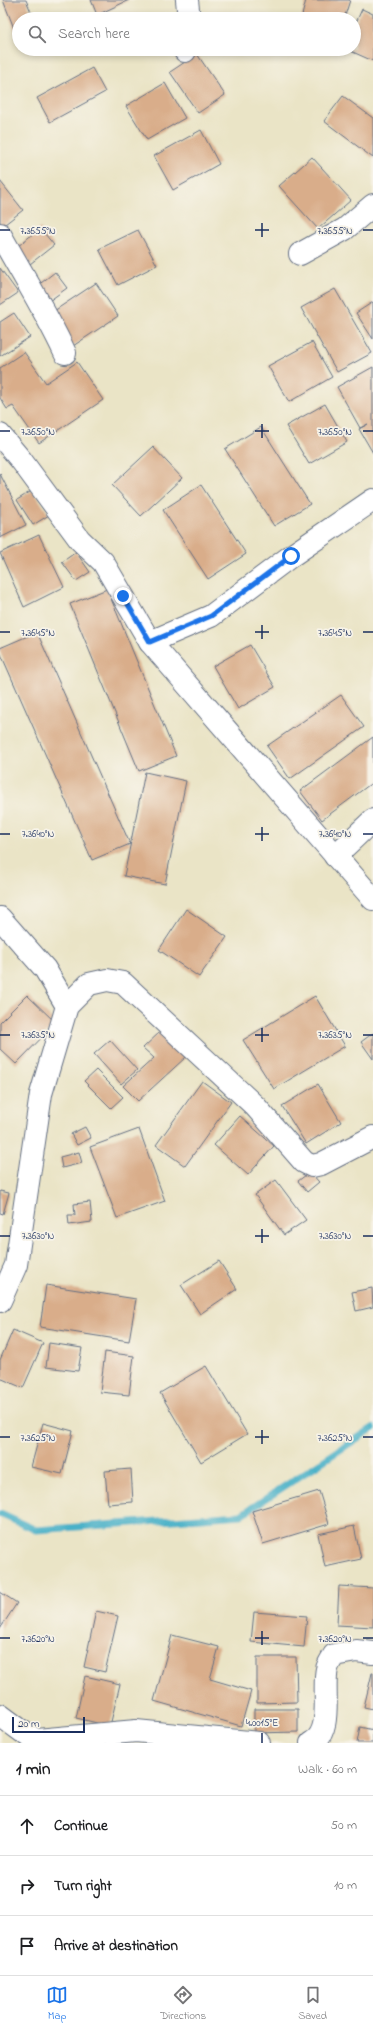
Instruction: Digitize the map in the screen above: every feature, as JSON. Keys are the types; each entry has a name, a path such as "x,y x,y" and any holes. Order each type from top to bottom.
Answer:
{"street":[{"path":"187,0 188,12"},
{"path":"300,254 346,229 373,205"},
{"path":"0,234 36,301 50,322 65,353"},
{"path":"0,435 21,460 80,540 102,562 150,642 373,899"},
{"path":"150,642 211,616 291,556 373,500"},
{"path":"335,856 373,820"},
{"path":"0,918 45,969 67,1006"},
{"path":"0,1301 16,1265 41,1094 67,1006 89,984 106,980 123,983 255,1106 304,1162 312,1166 321,1164 373,1137"},
{"path":"311,1743 314,1742 325,1726 327,1669 334,1655 356,1651 373,1653"},
{"path":"0,1715 37,1742 136,1731 259,1743"}],"building":[{"path":"3,0 26,0 31,12 12,12 12,23"},
{"path":"91,0 129,0 103,12 96,12"},
{"path":"306,0 350,0 346,12 303,12"},
{"path":"362,9 373,14 373,61 361,56 361,12"},
{"path":"194,56 198,56 225,95 198,113 170,72"},
{"path":"92,68 105,92 50,122 37,98"},
{"path":"165,83 185,118 147,140 126,106"},
{"path":"343,96 373,118 373,158 324,121"},
{"path":"201,130 219,164 173,190 154,156"},
{"path":"312,157 351,200 318,229 279,186"},
{"path":"0,181 23,210 0,228"},
{"path":"40,228 54,245 30,264 17,247"},
{"path":"138,230 157,265 118,285 99,249"},
{"path":"0,268 18,293 0,305"},
{"path":"55,272 67,288 38,309 27,294"},
{"path":"96,283 118,316 70,348 48,315"},
{"path":"335,289 372,353 337,372 301,308"},
{"path":"373,302 373,339 356,313"},
{"path":"14,313 30,337 0,356 0,322"},
{"path":"312,342 332,377 289,402 268,366"},
{"path":"24,352 46,383 77,362 103,400 39,443 13,406 7,409 0,398 0,368"},
{"path":"373,367 373,453 359,429 368,424 360,428 337,387"},
{"path":"325,404 347,442 309,464 286,426"},
{"path":"261,427 310,504 274,526 225,449"},
{"path":"153,447 182,478 141,516 112,485"},
{"path":"0,474 26,525 0,538"},
{"path":"201,485 246,554 208,579 163,510"},
{"path":"33,490 49,515 33,525 17,500"},
{"path":"39,535 64,587 24,607 0,553"},
{"path":"76,552 90,572 76,581 62,562"},
{"path":"107,589 176,756 139,771 70,604"},
{"path":"37,632 130,844 92,860 0,652 0,648"},
{"path":"250,645 275,687 238,709 213,666"},
{"path":"341,695 364,727 290,779 267,746"},
{"path":"373,737 373,782 322,820 300,791"},
{"path":"145,772 186,781 165,884 124,876"},
{"path":"186,909 227,937 199,977 159,950"},
{"path":"27,995 56,1023 16,1064 0,1049 0,1022"},
{"path":"315,996 345,1046 274,1089 243,1040"},
{"path":"161,1031 186,1057 138,1101 123,1086 154,1058 143,1048"},
{"path":"373,1033 373,1059 361,1042"},
{"path":"110,1040 137,1070 121,1084 94,1054"},
{"path":"96,1070 123,1097 111,1108 84,1081"},
{"path":"202,1081 231,1102 185,1166 156,1145"},
{"path":"318,1084 341,1122 306,1144 282,1106"},
{"path":"240,1116 274,1146 248,1175 214,1145"},
{"path":"85,1127 91,1138 77,1145 71,1134"},
{"path":"139,1129 165,1201 117,1218 90,1147"},
{"path":"79,1152 82,1163 62,1168 60,1157"},
{"path":"310,1172 319,1182 307,1192 298,1181"},
{"path":"276,1180 306,1220 284,1235 255,1195"},
{"path":"0,1191 9,1193 3,1214 0,1213"},
{"path":"90,1202 92,1222 69,1225 68,1215 75,1215 74,1204"},
{"path":"219,1261 237,1289 200,1314 181,1285"},
{"path":"46,1285 136,1299 129,1341 40,1327"},
{"path":"372,1288 373,1307 356,1311 352,1292"},
{"path":"13,1330 43,1343 23,1388 0,1378 0,1360"},
{"path":"49,1343 82,1348 78,1371 46,1367"},
{"path":"105,1352 134,1356 129,1395 100,1392"},
{"path":"206,1366 247,1434 201,1462 160,1393"},
{"path":"43,1423 73,1431 62,1474 31,1467"},
{"path":"131,1469 133,1502 108,1504 105,1471"},
{"path":"319,1491 329,1524 263,1544 252,1511"},
{"path":"354,1526 361,1559 325,1567 318,1534"},
{"path":"339,1586 373,1588 373,1627 337,1625"},
{"path":"0,1592 17,1603 0,1629"},
{"path":"96,1611 118,1616 105,1672 84,1667"},
{"path":"254,1612 307,1616 304,1647 251,1642"},
{"path":"172,1635 219,1647 210,1679 251,1691 241,1726 154,1701"},
{"path":"257,1657 296,1657 297,1702 257,1703"},
{"path":"373,1673 373,1709 364,1707"},
{"path":"85,1676 120,1684 110,1726 76,1718"},
{"path":"254,1709 298,1709 298,1732 254,1733"},
{"path":"360,1727 373,1730 373,1743 357,1743"}],"waterway":[{"path":"0,1514 36,1530 241,1515 373,1428"}],"route":[{"path":"123,596 150,642 211,616 291,556"}]}
